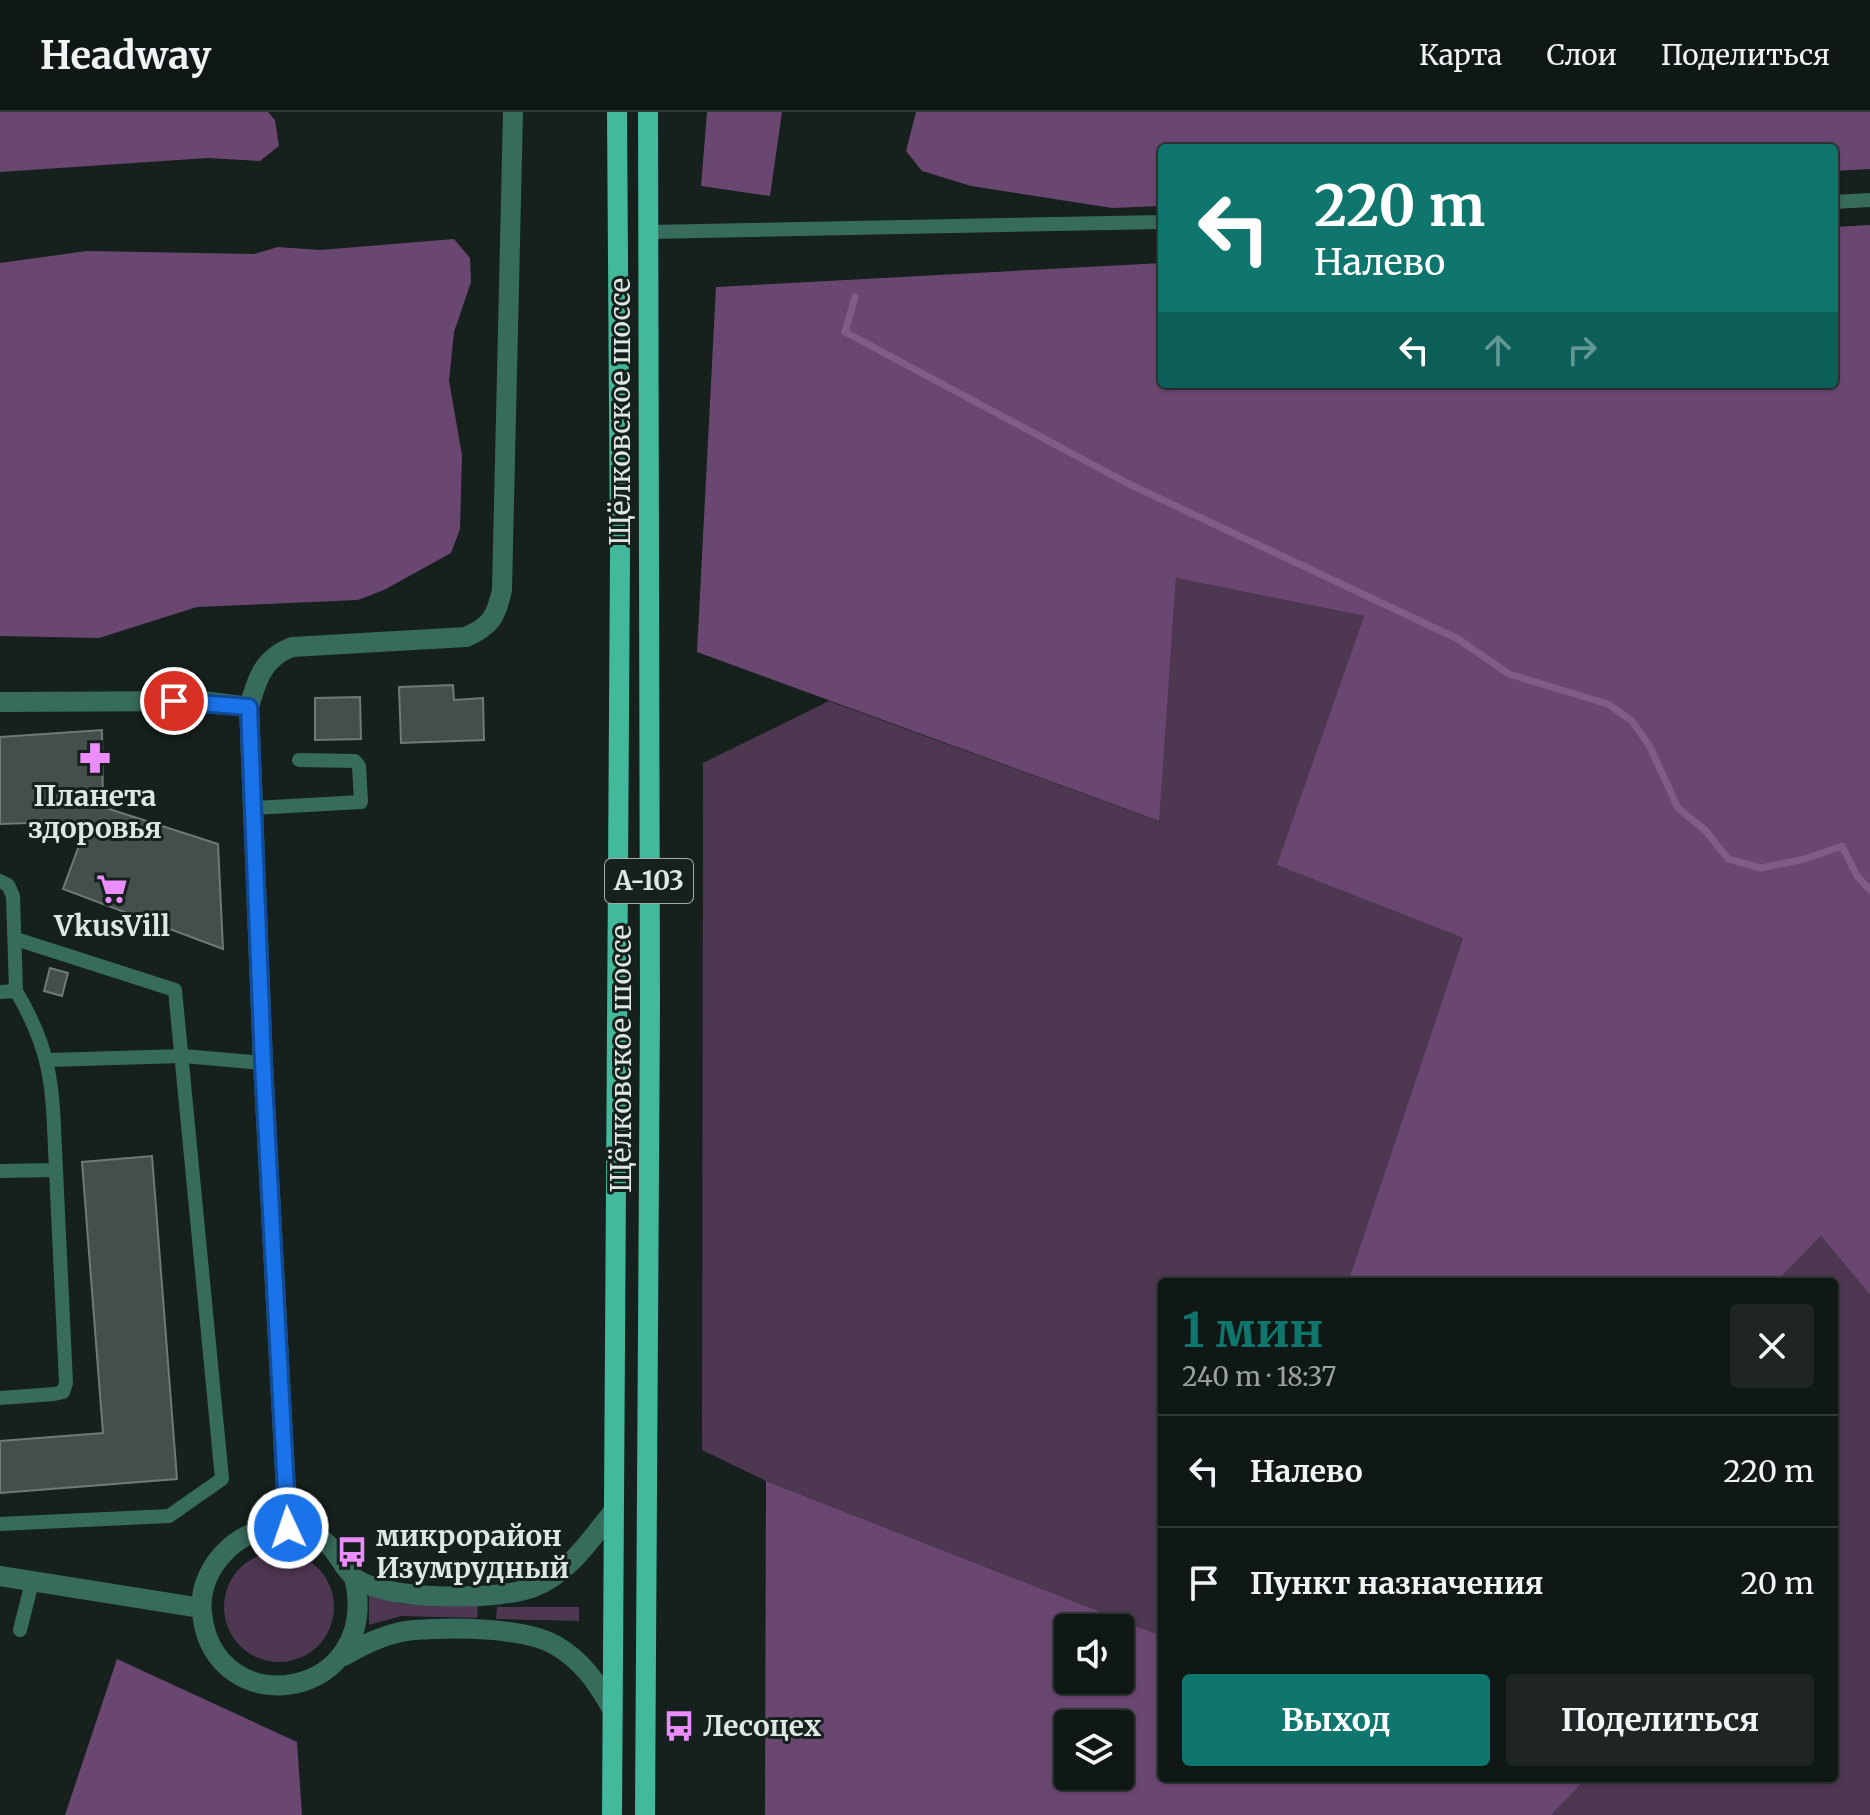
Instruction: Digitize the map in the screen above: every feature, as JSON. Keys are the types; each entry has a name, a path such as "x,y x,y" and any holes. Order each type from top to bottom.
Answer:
{"main road":[{"name":"Щёлковское шоссе","path":"612,1815 620,556 617,112"},
{"name":"Щёлковское шоссе","path":"645,1815 650,1053 648,112"}],"street":[{"path":"288,1528 263,1063 249,707 260,671 273,658 292,647 466,637 487,628 497,616 502,590 513,112"},
{"path":"0,702 203,701 249,707"},
{"path":"354,1577 373,1587 403,1592 486,1596 534,1588 560,1572 612,1513"},
{"path":"341,1658 353,1640 359,1598 354,1577 328,1543 309,1533 288,1528 262,1530 237,1540 218,1558 205,1582 201,1608 204,1629 213,1649 243,1678 264,1685 296,1684 325,1672 359,1647 412,1630 485,1631 532,1636 574,1657 594,1677 612,1709"},
{"path":"0,1576 201,1608"}],"lane":[{"path":"1838,202 1870,200"},
{"path":"647,232 1158,222"},
{"path":"253,808 361,802 359,766 355,761 299,760"},
{"path":"0,881 13,896 16,991 38,1027 48,1060 66,1383 63,1392 0,1398"},
{"path":"0,1524 169,1516 222,1479 175,990 16,939"},
{"path":"0,992 16,991"},
{"path":"48,1060 183,1056 263,1063"},
{"path":"0,1171 56,1170"},
{"path":"20,1630 32,1582"}],"shaded area":[{"path":"0,112 268,112 275,120 279,146 260,161 208,158 0,172"},
{"path":"707,112 782,112 770,196 701,186"},
{"path":"916,112 1870,112 1870,169 1838,171 1838,144 1158,144 1158,206 1112,208 971,186 922,171 906,151"},
{"path":"1870,225 1870,1295 1821,1236 1780,1278 1349,1278 1463,938 1277,865 1364,616 1176,578 1159,821 697,652 716,287 1158,263 1158,388 1838,388 1838,227"},
{"path":"454,239 470,258 471,282 454,332 449,381 462,455 460,529 451,553 384,590 358,600 197,607 99,638 0,636 0,263 87,251 254,254 278,247 320,250"},
{"path":"1176,578 1364,616 1278,865 1463,938 1349,1278 1158,1278 1158,1634 1134,1625 1134,1614 1106,1614 766,1481 702,1450 703,763 829,701 1158,821"},
{"path":"1821,1236 1870,1295 1870,1815 1551,1815 1583,1782 1838,1782 1838,1278 1780,1278"},
{"path":"766,1481 1106,1614 1054,1614 1054,1694 1134,1694 1134,1625 1158,1634 1158,1782 1583,1782 1551,1815 765,1815"},
{"path":"279,1552 300,1556 318,1568 330,1586 334,1607 330,1628 318,1646 300,1658 279,1662 258,1658 240,1646 228,1628 224,1607 228,1586 240,1568 258,1556"},
{"path":"369,1595 403,1604 478,1606 477,1618 401,1616 369,1625"},
{"path":"497,1607 579,1607 579,1621 496,1619"},
{"path":"117,1659 297,1742 302,1815 65,1815"}],"building":[{"path":"453,685 454,700 483,698 484,740 401,743 399,687"},
{"path":"360,697 361,739 315,740 315,698"},
{"path":"102,730 103,807 218,844 223,949 63,889 88,821 0,824 0,737"},
{"path":"50,968 68,973 62,996 44,991"},
{"path":"152,1156 177,1479 0,1493 0,1441 103,1433 82,1162"}],"waterway":[{"path":"855,297 845,332 1127,483 1458,639 1509,674 1608,704 1632,721 1649,745 1678,808 1706,831 1728,859 1761,868 1805,859 1842,846 1857,876 1870,890"}],"place":[{"name":"Планета здоровья","path":"95,758"},
{"name":"VkusVill","path":"112,889"},
{"name":"микрорайон Изумрудный","path":"352,1552"},
{"name":"Лесоцех","path":"679,1726"}],"route":[{"path":"174,701 233,703 249,707 263,1063 288,1528"}]}
